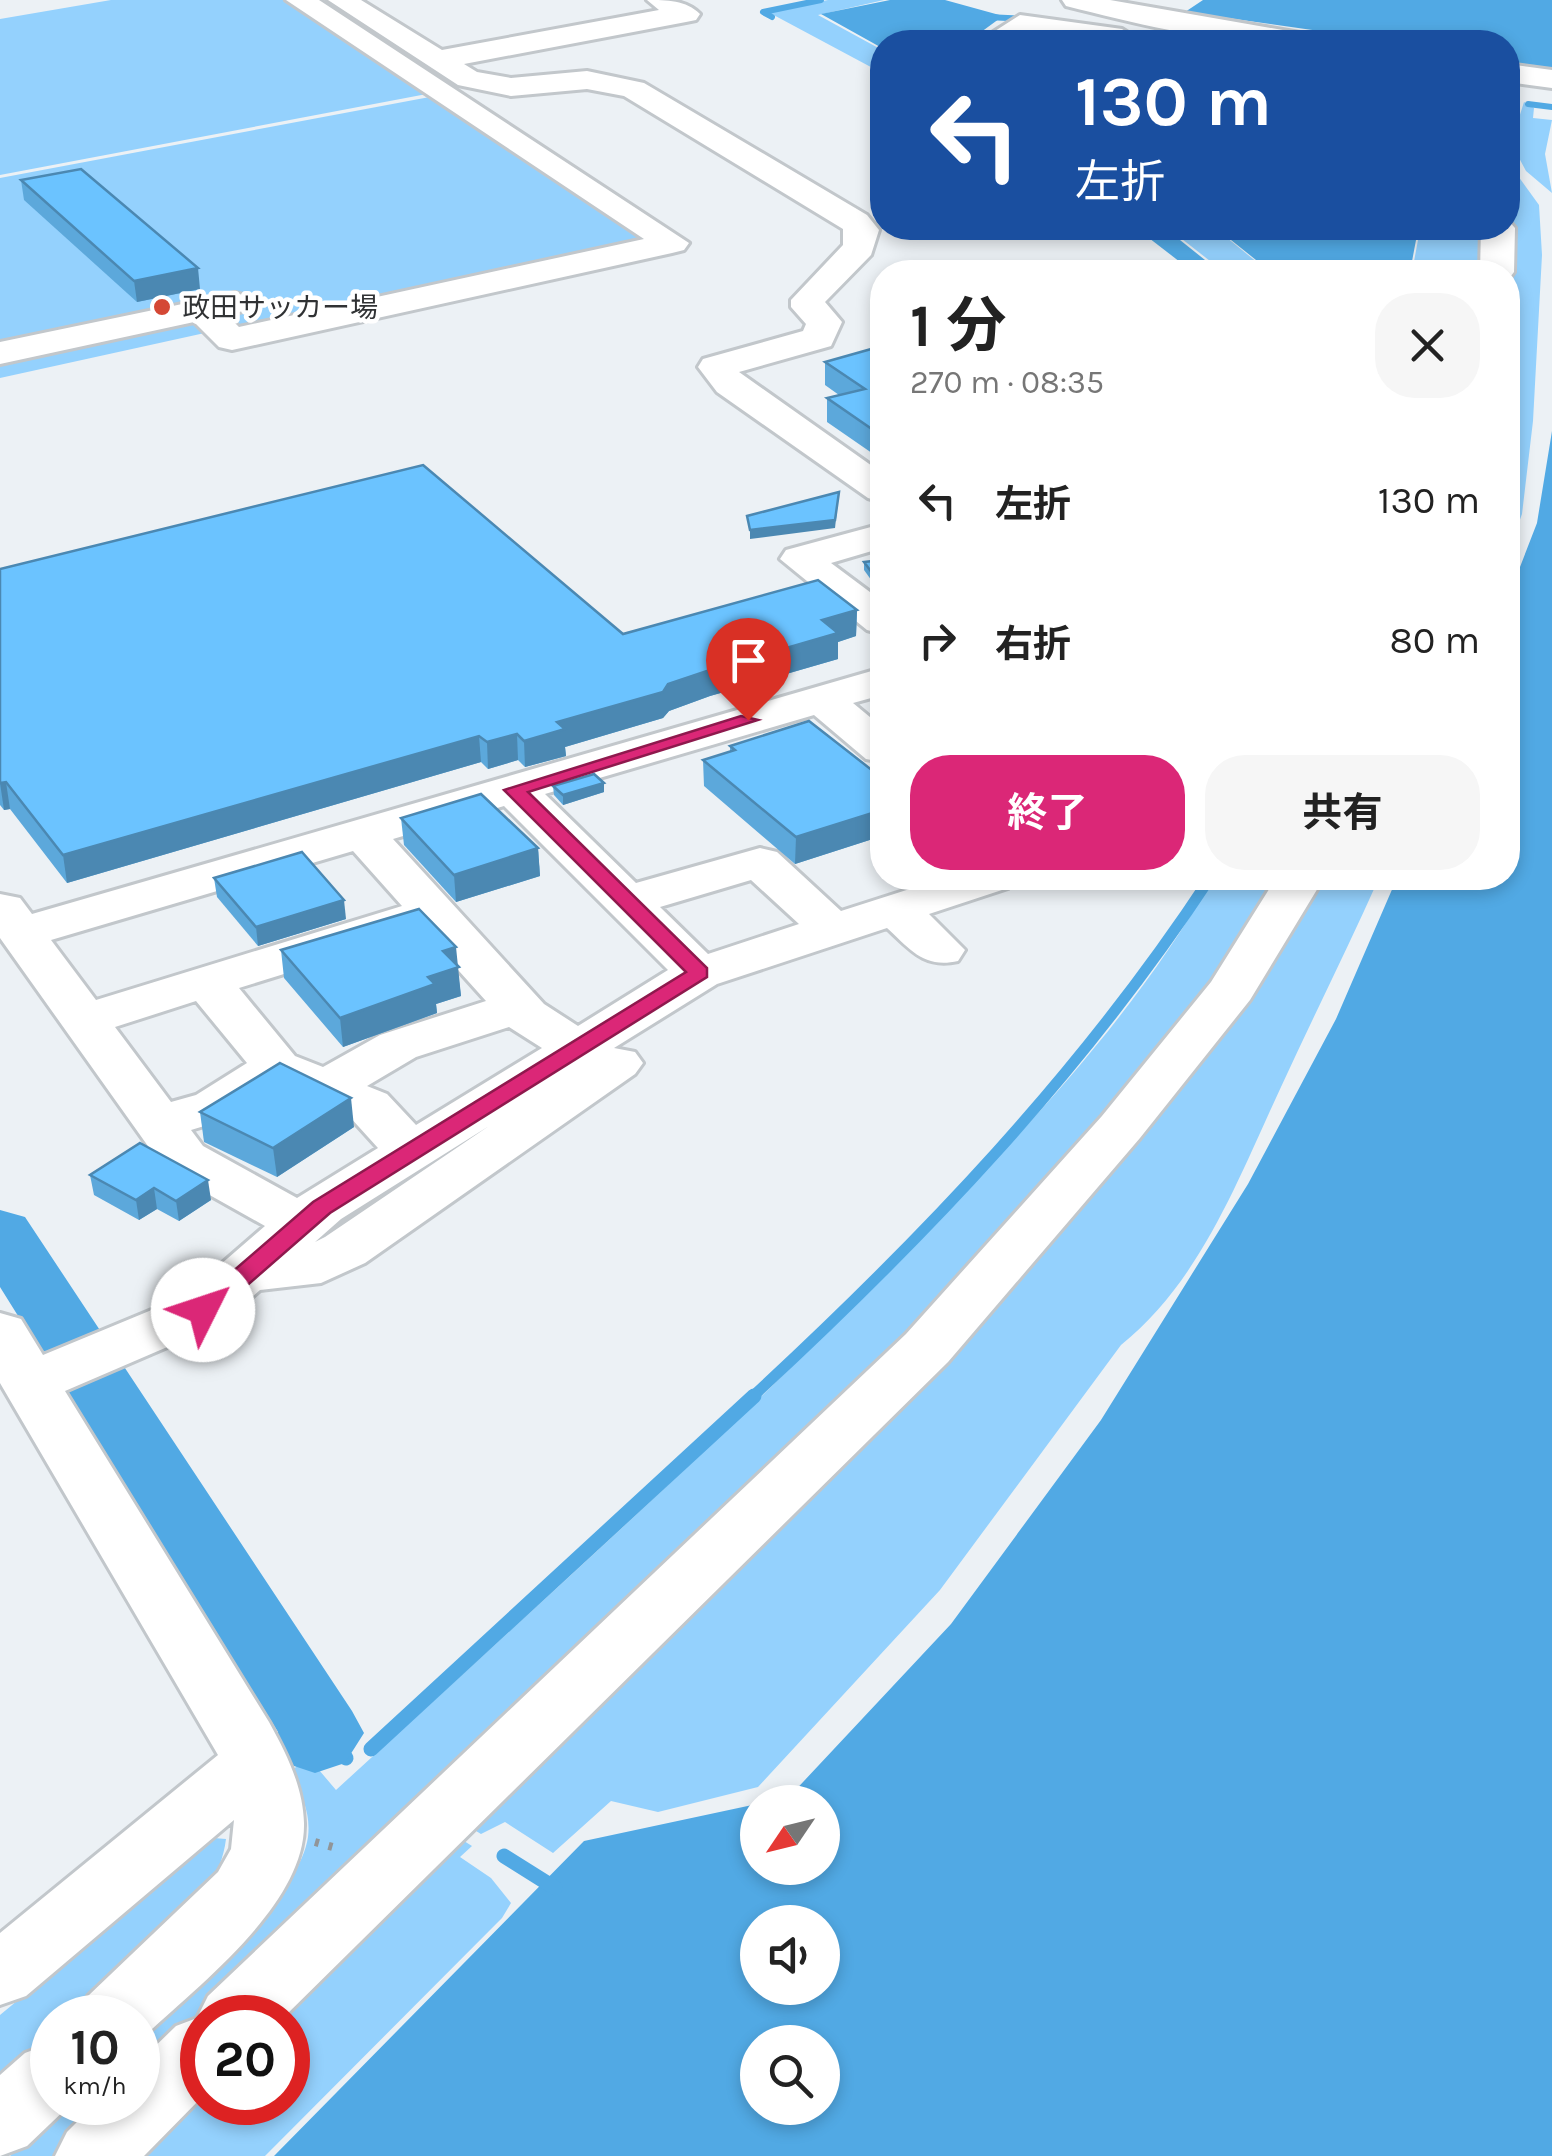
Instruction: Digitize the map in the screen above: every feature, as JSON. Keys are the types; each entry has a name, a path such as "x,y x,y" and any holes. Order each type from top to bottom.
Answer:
{"street":[{"path":"201,310 232,338 672,243 300,0"},
{"path":"342,0 437,60 487,86 586,80 633,89 862,230 860,248 808,300 808,307 824,322 818,338 716,368 741,392 870,482"},
{"path":"378,0 416,24 432,21"},
{"path":"437,60 686,14 661,0"},
{"path":"1076,0 1154,19 1224,30"},
{"path":"1010,30 1020,23 1069,30"},
{"path":"1520,82 1552,79"},
{"path":"519,242 613,222"},
{"path":"0,353 276,294"},
{"path":"741,392 830,370"},
{"path":"870,539 800,559 870,612"},
{"path":"302,1224 184,1158 10,919 363,834 514,790 727,745 821,699 870,685"},
{"path":"821,699 870,738"},
{"path":"246,1273 301,1270 345,1250 688,1014 689,979 628,901 514,790"},
{"path":"363,834 520,1007 577,1048"},
{"path":"628,901 760,862 832,930"},
{"path":"139,1995 240,1902 262,1867 270,1830 256,1762 49,1360 203,1310 302,1224 411,1151 689,979 953,890"},
{"path":"258,1995 927,1348 1121,1127 1232,989 1293,890"},
{"path":"895,909 940,950"},
{"path":"84,1020 433,912"},
{"path":"208,982 277,1067 368,1106 411,1151"},
{"path":"325,1088 398,1046 520,1007"},
{"path":"158,1122 215,1106 277,1067"},
{"path":"0,1974 256,1762"},
{"path":"94,2156 180,2070"},
{"path":"0,2123 30,2095"}],"shaded area":[{"path":"111,0 290,0 432,93 0,175 0,19"},
{"path":"828,0 884,0 818,15 870,43 870,67 768,12"},
{"path":"890,0 945,0 1003,16 984,30 870,30 870,41 821,14"},
{"path":"1203,0 1552,0 1552,70 1520,65 1520,30 1312,30 1185,12"},
{"name":"政田サッカー場","path":"435,96 647,236 0,378 0,178"},
{"path":"1524,102 1534,108 1533,118 1552,120 1545,154 1552,193 1526,171 1520,160 1520,115"},
{"path":"1520,179 1539,205 1542,255 1533,421 1520,520 1520,260 1504,260 1504,240 1520,240"},
{"path":"1152,240 1180,240 1205,260 1177,260"},
{"path":"1183,240 1230,240 1254,260 1209,260"},
{"path":"1231,240 1416,240 1412,260 1256,260"},
{"path":"1418,240 1486,240 1485,260 1414,260"},
{"path":"1552,431 1552,2156 274,2156 305,2125 310,2125 310,2119 584,1841 740,1808 740,1885 840,1885 840,1785 800,1785 951,1624 1101,1420 1248,1184 1336,1019 1392,890 1520,890 1520,567 1537,523"},
{"path":"1206,890 1277,890 1227,980 825,1427 226,1995 180,1995 180,2049 160,2069 160,2012 238,1942 284,1889 300,1862 308,1837 308,1819 290,1772 308,1757 336,1790 632,1519 777,1381 959,1198 1078,1068 1150,976"},
{"path":"1306,890 1373,890 1250,1156 1196,1259 1149,1319 1121,1345 940,1590 760,1785 740,1785 740,1792 658,1812 611,1801 553,1853 505,1822 481,1834 458,1820 610,1673"},
{"path":"448,1831 472,1846 460,1857 491,1878 511,1903 502,1918 310,2111 310,1995 280,1995"},
{"path":"214,1838 226,1839 220,1865 192,1914 113,1995 30,1995 30,2072 0,2100 0,2015"},
{"path":"180,2093 180,2125 296,2125 265,2156 116,2156 147,2125 160,2125 160,2113"},
{"path":"43,2125 103,2125 71,2156 10,2156"}],"building":[{"path":"81,169 198,268 134,281 21,180"},
{"path":"870,349 870,428 827,398 865,389 825,362"},
{"path":"423,465 623,634 818,580 857,610 822,620 838,633 668,684 663,692 557,722 565,729 524,741 517,734 487,742 479,736 63,855 6,782 0,783 0,569"},
{"path":"839,492 835,520 750,530 747,516"},
{"path":"809,721 870,769 870,814 796,837 703,760 735,750 730,746"},
{"path":"594,774 604,783 563,795 553,786"},
{"path":"481,794 538,848 454,875 401,818"},
{"path":"302,852 344,900 256,927 214,878"},
{"path":"419,909 456,947 443,951 459,967 428,977 435,984 340,1018 281,950"},
{"path":"280,1063 351,1098 273,1148 200,1112"},
{"path":"140,1143 208,1180 176,1201 154,1188 136,1200 90,1175"}],"waterway":[{"path":"772,17 763,12 821,0"},
{"path":"987,17 1027,19"},
{"path":"1528,104 1552,107"},
{"path":"751,1398 877,1277 997,1152 1108,1020 1202,890"},
{"path":"0,1232 322,1733 315,1741"},
{"path":"33,1312 46,1305"},
{"path":"371,1749 754,1396"},
{"path":"309,1746 315,1741 346,1758"},
{"path":"504,1856 555,1888"}],"place":[{"name":"政田サッカー場","path":"162,307"}],"route":[{"path":"203,1310 321,1207 700,973 514,790 748,720"}]}
